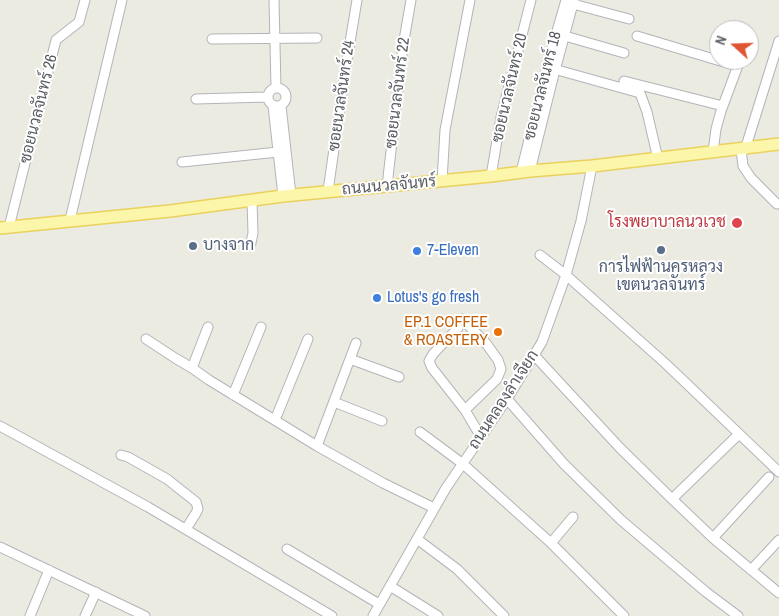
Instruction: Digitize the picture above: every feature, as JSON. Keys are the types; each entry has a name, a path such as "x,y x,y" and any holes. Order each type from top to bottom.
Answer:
{"main road":[{"name":"ถนนนวลจันทร์","path":"4,228 170,211 287,196 592,166 779,144"}],"street":[{"name":"ซอยนวลจันทร์ 26","path":"4,228 56,40 79,22 85,0"},
{"path":"70,220 122,0"},
{"path":"274,0 276,88"},
{"name":"ซอยนวลจันทร์ 24","path":"328,192 357,0"},
{"name":"ซอยนวลจันทร์ 22","path":"387,186 403,46 411,0"},
{"path":"442,181 445,130 470,0"},
{"name":"ซอยนวลจันทร์ 20","path":"491,176 501,118 531,0"},
{"path":"526,171 565,36 571,1 629,19"},
{"name":"ซอยนวลจันทร์ 18","path":"526,171 571,1"},
{"path":"565,36 624,53"},
{"path":"637,36 709,55"},
{"path":"212,40 317,38"},
{"path":"776,204 751,178 743,166 744,149 779,40"},
{"path":"713,152 716,129 736,70"},
{"path":"560,72 640,93 647,112 658,158"},
{"path":"624,81 723,106"},
{"path":"276,88 284,90 286,96 285,102 277,106 269,103 267,97 270,91 276,88"},
{"path":"196,99 267,97"},
{"path":"277,106 278,152 287,196"},
{"path":"277,106 287,196"},
{"path":"182,162 278,152"},
{"name":"ถนนคลองลำเจียก","path":"373,616 434,508 507,399 542,342 566,275 581,221 592,166"},
{"path":"251,243 253,233 252,200"},
{"path":"540,255 566,275 666,364 779,472"},
{"path":"462,319 485,342 498,360 501,369 497,379 465,410"},
{"path":"233,395 261,326"},
{"path":"192,368 208,327"},
{"path":"458,328 433,354 429,361 432,368 465,410 481,437"},
{"path":"146,338 209,380 317,446 383,483 434,508"},
{"path":"275,420 308,339"},
{"path":"317,446 356,344"},
{"path":"534,355 620,448 672,499 713,538 779,593"},
{"path":"350,359 399,377"},
{"path":"507,399 564,464 621,520 706,592 738,616"},
{"path":"334,402 382,421"},
{"path":"0,426 148,506 332,616"},
{"path":"420,432 463,464 550,543 624,616"},
{"path":"672,499 739,434"},
{"path":"121,455 128,457 167,480 195,500 198,509 186,529"},
{"path":"713,538 769,477"},
{"path":"550,543 573,517"},
{"path":"417,539 456,569 504,616"},
{"path":"751,570 779,540"},
{"path":"287,549 379,604"},
{"path":"1,551 49,570 142,615"},
{"path":"30,616 49,570"},
{"path":"390,586 438,616"},
{"path":"85,616 96,592"}],"place":[{"name":"โรงพยาบาลนวเวช","path":"737,223"},
{"name":"บางจาก","path":"193,246"},
{"name":"การไฟฟ้านครหลวง เขตนวลจันทร์","path":"661,250"},
{"name":"7-Eleven","path":"417,251"},
{"name":"Lotus's go fresh","path":"377,298"},
{"name":"EP.1 COFFEE & ROASTERY","path":"498,332"}]}
